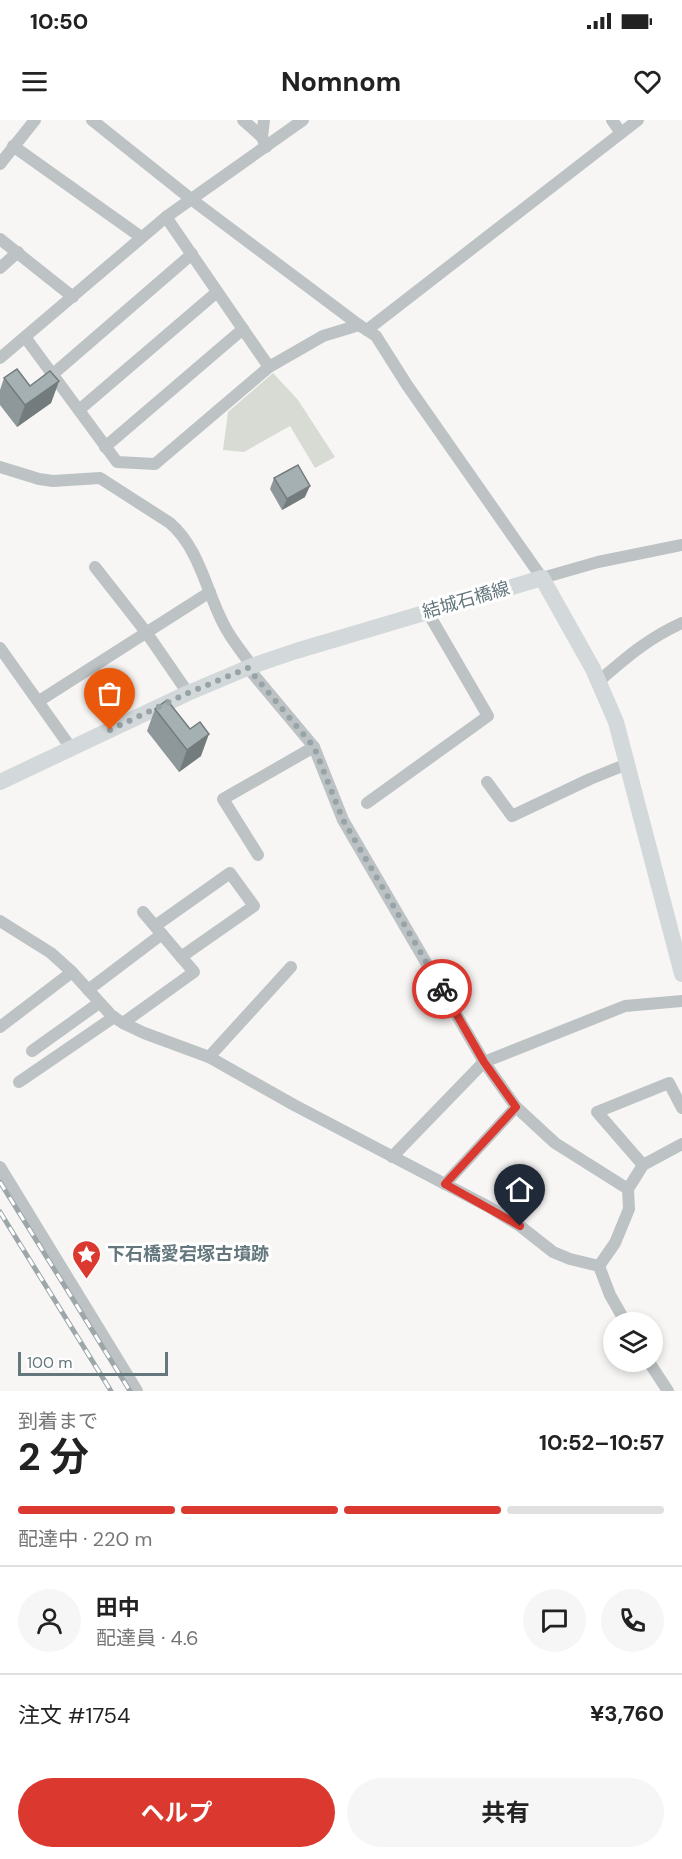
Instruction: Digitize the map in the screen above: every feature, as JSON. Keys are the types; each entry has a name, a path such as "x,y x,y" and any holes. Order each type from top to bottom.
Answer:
{"main road":[{"name":"結城石橋線","path":"0,782 188,693 250,667 427,611 542,578"},
{"path":"542,578 598,681 616,722 682,974"}],"street":[{"path":"0,164 35,120"},
{"path":"92,120 191,199 376,336 407,385 542,578 598,562 682,545"},
{"path":"243,120 264,142"},
{"path":"264,120 264,142"},
{"path":"0,358 166,217 264,142 303,120"},
{"path":"612,120 621,133"},
{"path":"100,478 117,462 155,464 269,367 323,336 363,327 638,120"},
{"path":"13,146 141,237"},
{"path":"166,217 269,367"},
{"path":"0,239 73,297"},
{"path":"0,268 18,252"},
{"path":"52,375 192,254"},
{"path":"79,410 217,292"},
{"path":"105,447 243,329"},
{"path":"25,337 117,462"},
{"path":"0,467 52,481 100,478 177,529 189,544 223,625 250,667 314,747 343,820 484,1062 516,1107 555,1143 628,1189"},
{"path":"95,567 146,632 188,693"},
{"path":"39,701 210,592"},
{"path":"367,803 489,716 427,611"},
{"path":"598,681 642,644 682,623"},
{"path":"0,648 71,748"},
{"path":"258,855 223,799 314,747"},
{"path":"488,783 512,816 590,778 627,764"},
{"path":"88,990 230,873 254,906 181,957"},
{"path":"19,1082 194,972 143,912"},
{"path":"0,921 51,953 118,1020 144,1033 209,1057 520,1226 554,1252 570,1259 599,1266"},
{"path":"209,1057 291,967"},
{"path":"0,1027 72,972"},
{"path":"392,1157 484,1062 625,1006 682,1001"},
{"path":"32,1051 99,1003"},
{"path":"643,1165 597,1112 669,1083 682,1108"},
{"path":"445,1184 516,1107"},
{"path":"599,1266 615,1243 629,1209 628,1189 643,1165 682,1144"},
{"path":"0,1167 137,1391"},
{"path":"599,1266 610,1295 620,1312"},
{"path":"656,1372 668,1391"}],"shaded area":[{"path":"273,373 298,400 335,457 315,468 290,426 244,452 223,450 228,412"}],"building":[{"path":"17,369 30,386 50,371 59,381 25,405 4,378"},
{"path":"298,465 310,486 287,499 274,478"},
{"path":"167,700 190,729 200,722 209,734 187,750 155,709"}],"railway":[{"path":"0,1182 130,1391"},
{"path":"0,1212 111,1391"}],"way so far":[{"path":"110,730 248,668 314,747 343,820 442,989"}],"place":[{"name":"下石橋愛宕塚古墳跡","path":"86,1280"}],"route":[{"path":"442,989 484,1062 516,1107 445,1184 520,1226"}]}
